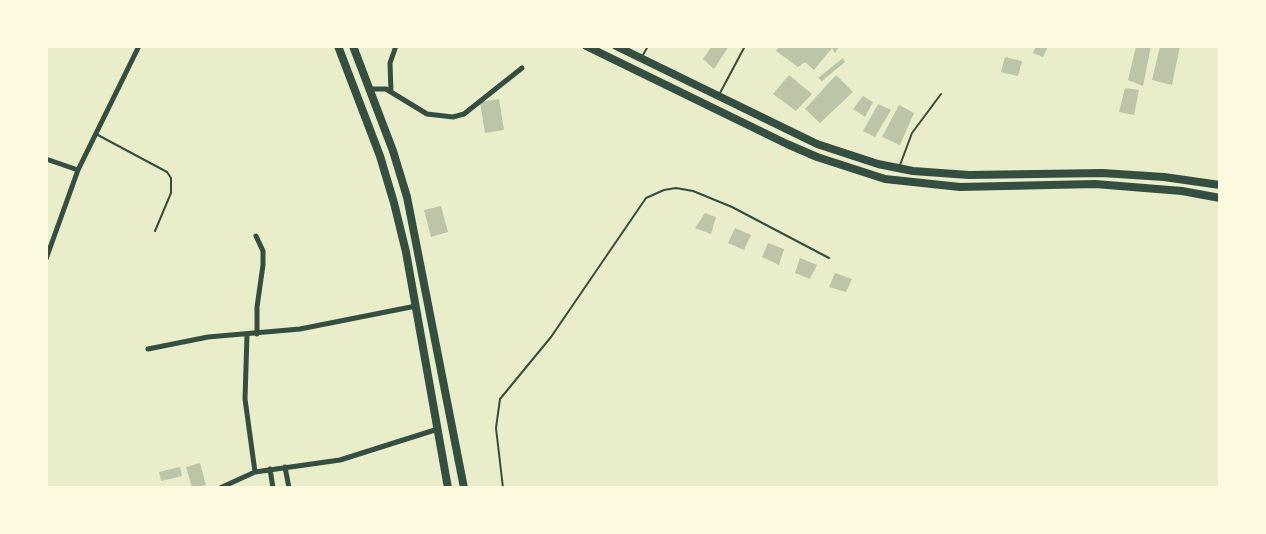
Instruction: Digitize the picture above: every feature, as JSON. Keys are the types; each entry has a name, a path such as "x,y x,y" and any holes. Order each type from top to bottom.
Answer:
{"main road":[{"path":"338,46 380,156 394,203 416,306 448,488"},
{"path":"353,46 393,151 407,197 464,488"},
{"path":"586,46 787,144 817,157 885,179 960,187 1095,184 1182,191 1220,198"},
{"path":"616,47 817,144 845,155 899,168 969,175 1102,173 1164,177 1220,185"}],"street":[{"path":"46,259 78,170 139,46"},
{"path":"391,92 390,63 396,46"},
{"path":"369,89 391,92 427,114 453,117 464,114 522,68"},
{"path":"46,159 78,170"},
{"path":"256,236 262,250 263,265 257,307 257,334"},
{"path":"148,349 208,337 300,329 416,306"},
{"path":"247,335 246,399 255,472"},
{"path":"220,488 255,472 340,460 438,429"},
{"path":"285,467 289,488"},
{"path":"270,469 273,488"}],"lane":[{"path":"641,58 648,46"},
{"path":"719,96 745,46"},
{"path":"899,168 912,133 941,94"},
{"path":"96,134 167,172 171,178 171,193 155,231"},
{"path":"503,488 496,428 500,399 551,338 646,198 664,190 676,188 693,191 732,207 829,258"}],"building":[{"path":"712,46 729,46 714,69 703,59"},
{"path":"779,46 840,46 835,53 832,48 814,70 805,62 798,67 776,51"},
{"path":"1036,46 1048,46 1043,57 1033,53"},
{"path":"1136,46 1151,46 1143,86 1128,80"},
{"path":"1160,46 1180,46 1172,85 1152,80"},
{"path":"1005,57 1022,61 1018,76 1001,72"},
{"path":"843,58 845,62 822,81 818,78"},
{"path":"789,75 812,94 796,111 773,94"},
{"path":"836,75 853,92 820,123 805,109"},
{"path":"1125,88 1139,90 1134,115 1119,112"},
{"path":"863,96 873,102 865,117 853,109"},
{"path":"499,99 504,130 485,133 480,102"},
{"path":"878,104 891,110 875,137 863,131"},
{"path":"899,105 914,113 900,145 882,137"},
{"path":"441,206 448,232 431,237 424,210"},
{"path":"705,213 716,217 711,234 695,228"},
{"path":"735,228 751,235 744,250 728,243"},
{"path":"768,243 784,249 779,265 762,257"},
{"path":"800,258 817,265 810,279 795,273"},
{"path":"835,273 852,279 846,292 829,287"},
{"path":"200,463 206,485 192,488 186,467"},
{"path":"180,467 182,476 161,481 159,472"}]}
